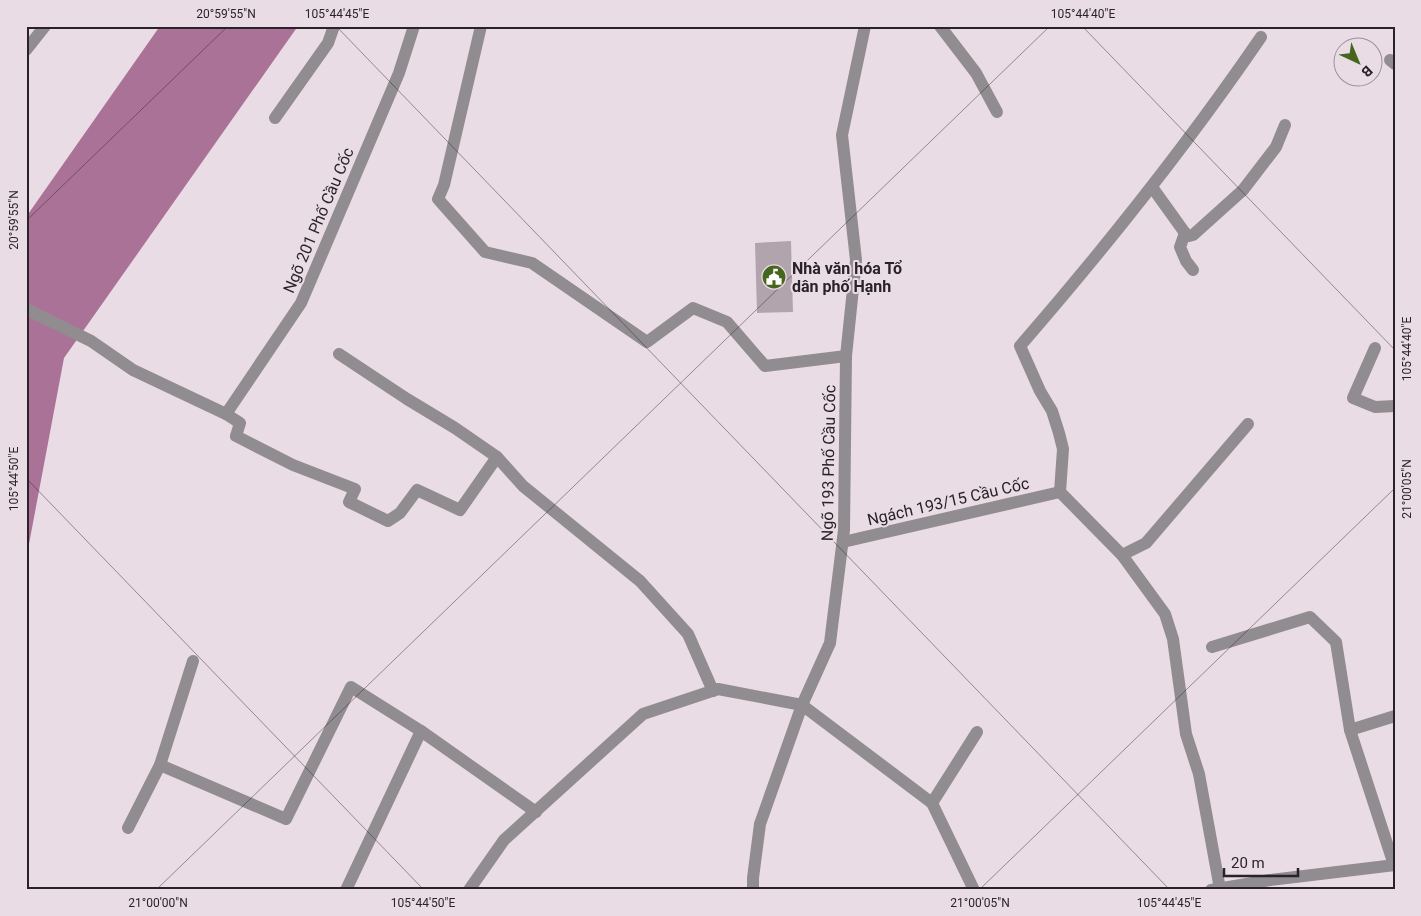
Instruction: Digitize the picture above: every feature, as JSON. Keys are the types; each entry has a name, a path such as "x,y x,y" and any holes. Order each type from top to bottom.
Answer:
{"street":[{"path":"26,50 45,26"},
{"path":"275,118 328,43 334,26"},
{"name":"Ngõ 201 Phố Cầu Cốc","path":"226,414 301,303 399,74 414,26"},
{"path":"481,26 444,185 438,199 485,252 532,263 647,342 692,308 727,322 765,366 846,356"},
{"name":"Ngõ 193 Phố Cầu Cốc","path":"753,890 760,824 802,704 830,643 844,530 846,356 856,260 842,135 865,26"},
{"path":"940,26 976,73 997,112"},
{"path":"1212,647 1310,617 1336,642 1350,730 1395,865 1270,880 1216,889 1199,774 1186,734 1174,639 1165,614 1122,556 1060,492 1063,449 1059,433 1052,411 1040,391 1020,346 1093,262 1152,187 1224,91 1261,37"},
{"path":"1152,187 1185,234 1189,236 1194,235 1243,190 1276,147 1285,125"},
{"path":"1185,234 1180,247 1186,261 1193,270"},
{"path":"26,309 90,341 134,370 226,414 240,423 236,436 293,465 355,489 349,502 388,521 400,513 417,490 460,510 497,458"},
{"path":"1375,348 1353,398 1375,407 1395,406"},
{"path":"339,354 455,428 497,458 523,486 640,581 688,634 713,691"},
{"path":"1122,556 1146,542 1248,424"},
{"name":"Ngách 193/15 Cầu Cốc","path":"843,542 1060,492"},
{"path":"128,828 160,765 193,662"},
{"path":"160,765 286,819 351,687 421,731 536,812"},
{"path":"469,890 504,840 643,714 718,689 802,704 932,803 974,890"},
{"path":"1350,730 1395,716"},
{"path":"346,890 421,731"},
{"path":"932,803 977,732"}],"shaded area":[{"path":"160,26 298,26 64,358 26,560 26,217"}],"building":[{"name":"Nhà văn hóa Tổ dân phố Hạnh","path":"791,241 793,312 757,313 755,243"}],"place":[{"name":"Nhà văn hóa Tổ dân phố Hạnh","path":"774,277"}]}
